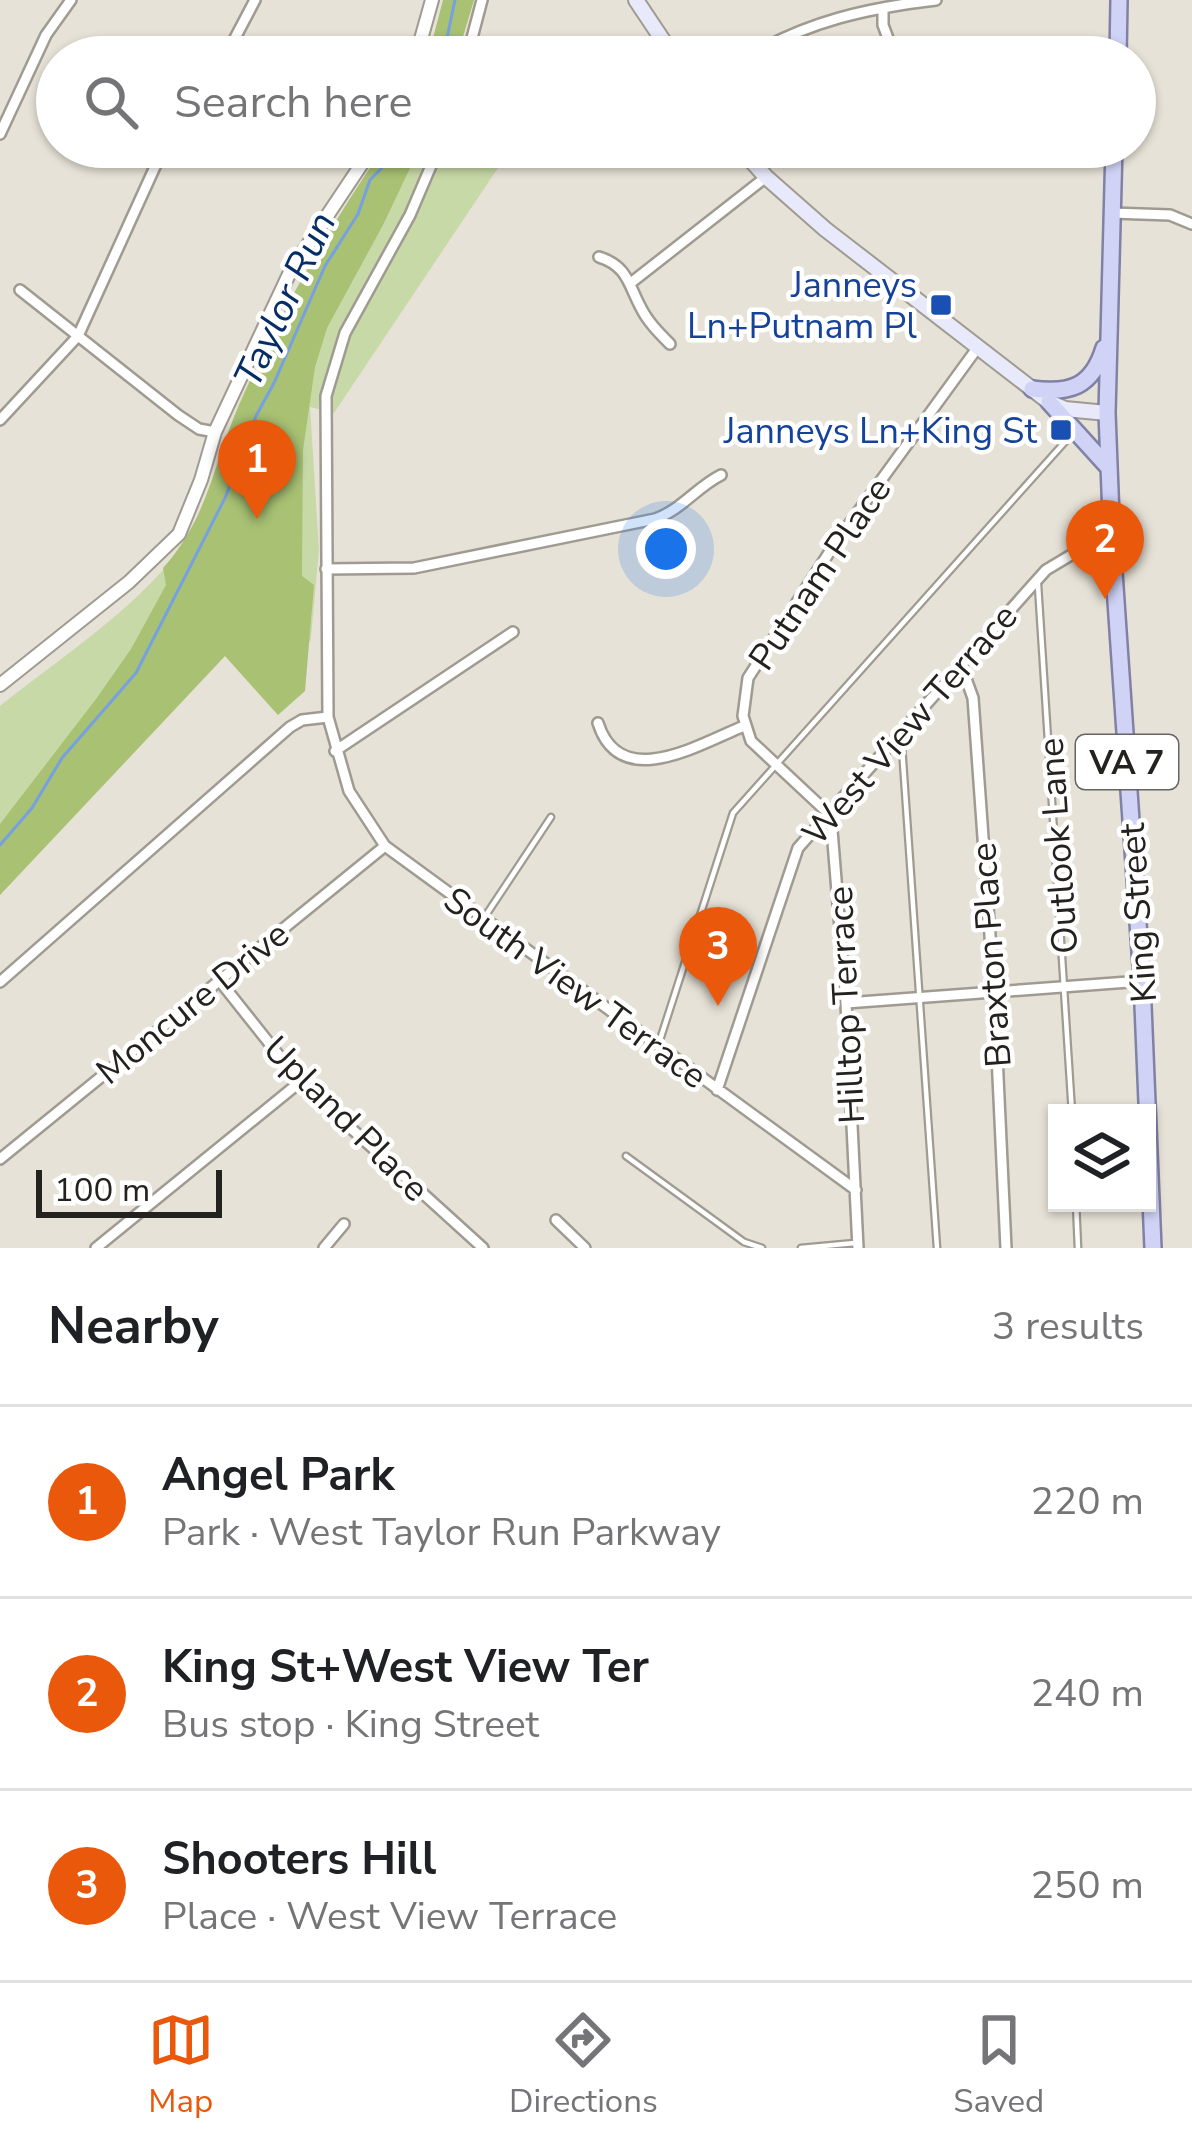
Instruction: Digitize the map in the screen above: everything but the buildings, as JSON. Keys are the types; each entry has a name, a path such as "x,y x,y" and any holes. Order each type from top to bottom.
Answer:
{"main road":[{"path":"636,0 660,36"},
{"path":"1118,36 1119,0"},
{"path":"758,168 825,229 1048,402 1109,470"},
{"name":"King Street","path":"1113,168 1109,470 1142,981 1153,1248"},
{"path":"1032,389 1063,392 1083,385 1096,370 1108,334"},
{"path":"1048,402 1065,409 1107,413"}],"street":[{"path":"46,36 71,0"},
{"path":"236,36 255,0"},
{"path":"422,36 432,0"},
{"path":"473,36 482,0"},
{"path":"791,36 821,21 936,0"},
{"path":"883,8 887,36"},
{"path":"0,134 36,57"},
{"path":"0,420 78,336 154,168"},
{"path":"0,685 168,547 188,518 215,432 291,270 359,168"},
{"name":"South View Terrace","path":"430,168 410,215 345,333 329,377 324,452 328,717 335,751 361,814 385,846 856,1190"},
{"path":"632,282 766,177"},
{"path":"1112,213 1170,215 1192,224"},
{"path":"599,256 615,262 632,282 639,304 670,344"},
{"path":"20,290 178,415 199,429 215,432"},
{"name":"Putnam Place","path":"744,726 744,690 755,663 978,347"},
{"path":"326,569 414,568 655,519 670,514 698,486 722,475"},
{"name":"West View Terrace","path":"717,1090 798,848 1037,580 1060,559 1112,543"},
{"path":"335,751 513,632"},
{"name":"Braxton Place","path":"961,665 973,698 1006,1248"},
{"path":"0,982 290,727 302,720 328,717"},
{"path":"598,723 603,738 641,762 653,762 744,726 757,748 828,813"},
{"name":"Hilltop Terrace","path":"828,813 847,1003 858,1245"},
{"name":"Moncure Drive","path":"0,1159 385,846"},
{"name":"Upland Place","path":"219,980 300,1082 484,1248"},
{"path":"847,1003 1142,981"},
{"path":"96,1248 300,1082"},
{"path":"556,1220 585,1248"},
{"path":"324,1248 344,1224"}],"lane":[{"path":"658,1047 733,812 1076,430"},
{"name":"Outlook Lane","path":"1037,580 1072,1104"},
{"path":"901,732 937,1248"},
{"path":"484,918 550,817"},
{"path":"626,1156 744,1242 762,1248"},
{"path":"1076,1212 1078,1248"},
{"path":"801,1248 858,1245"}],"green space":[{"path":"443,0 474,0 463,36 434,36"},
{"path":"370,168 498,168 334,413 310,407 319,550 311,638 278,715 225,656 0,895 0,706 128,604 191,533 239,404 324,240"},
{"path":"370,168 410,168 327,328 315,367 303,450 302,576 314,585 305,691 278,715 225,656 0,895 0,824 131,649 166,585 163,568 200,509 255,369 324,240"}],"waterway":[{"name":"Taylor Run","path":"447,36 455,0"},
{"name":"Taylor Run","path":"0,845 32,808 62,758 136,673 225,498 256,416 325,266 358,214 370,180 382,168"}],"place":[{"name":"Janneys Ln+Putnam Pl","path":"941,305"},
{"name":"Janneys Ln+King St","path":"1061,430"},
{"name":"Angel Park","path":"257,519"},
{"name":"King St+West View Ter","path":"1105,599"},
{"name":"Shooters Hill","path":"718,1006"}]}
